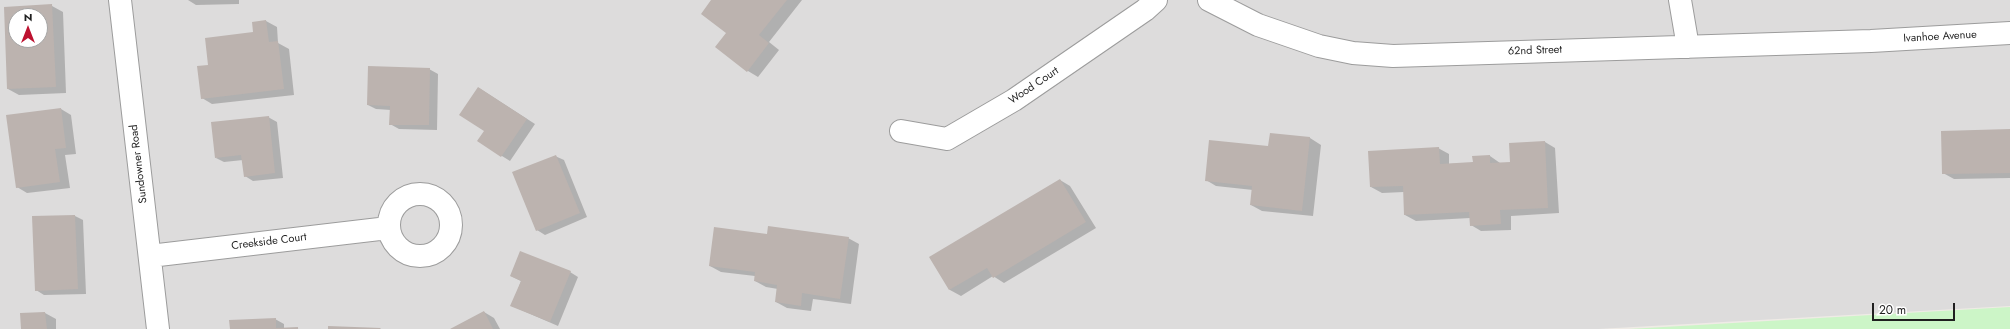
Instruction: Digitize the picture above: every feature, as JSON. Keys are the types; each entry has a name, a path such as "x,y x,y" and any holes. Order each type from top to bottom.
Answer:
{"street":[{"name":"Sundowner Road","path":"120,0 158,329"},
{"name":"Wood Court","path":"902,131 947,139 1014,100 1145,10 1156,0"},
{"name":"62nd Street","path":"1209,0 1251,22 1292,38 1319,46 1353,53 1393,56 1871,41"},
{"path":"1680,0 1688,46"},
{"name":"Ivanhoe Avenue","path":"1871,41 2010,33"},
{"name":"Creekside Court","path":"150,256 388,228"}],"shaded area":[{"path":"0,0 2010,0 2010,306 1598,329 0,329"}],"green space":[{"path":"2010,307 2010,329 1629,329"}],"building":[{"path":"711,0 787,0 759,35 769,43 747,72 715,47 726,33 701,14"},
{"path":"52,4 56,87 7,89 4,7"},
{"path":"266,20 269,42 278,41 284,89 201,99 197,66 208,65 205,38 253,32 252,22"},
{"path":"368,66 430,68 429,125 389,125 390,106 367,105"},
{"path":"478,87 527,119 501,157 477,141 484,131 459,115"},
{"path":"61,108 66,148 55,149 60,182 16,188 6,115"},
{"path":"269,116 275,173 244,177 241,155 215,158 211,122"},
{"path":"2010,129 2010,173 1942,174 1941,131"},
{"path":"1270,133 1310,137 1302,211 1250,205 1252,186 1205,181 1209,140 1268,146"},
{"path":"1545,141 1548,208 1500,210 1501,224 1470,226 1469,212 1404,215 1403,186 1370,187 1368,151 1439,147 1440,164 1473,162 1472,156 1490,155 1490,163 1510,162 1509,143"},
{"path":"556,155 580,213 536,231 512,172"},
{"path":"1060,179 1086,222 993,278 987,268 949,290 929,257"},
{"path":"75,215 78,289 35,291 32,216"},
{"path":"768,226 849,237 840,299 802,293 801,306 775,302 777,285 754,281 755,272 709,266 714,227 767,234"},
{"path":"520,251 571,271 550,322 510,306 521,281 510,276"},
{"path":"484,311 493,329 450,329"},
{"path":"45,312 47,329 21,329 20,313"},
{"path":"276,318 276,328 298,327 298,329 230,329 229,320"},
{"path":"328,326 381,328 328,329"}]}
